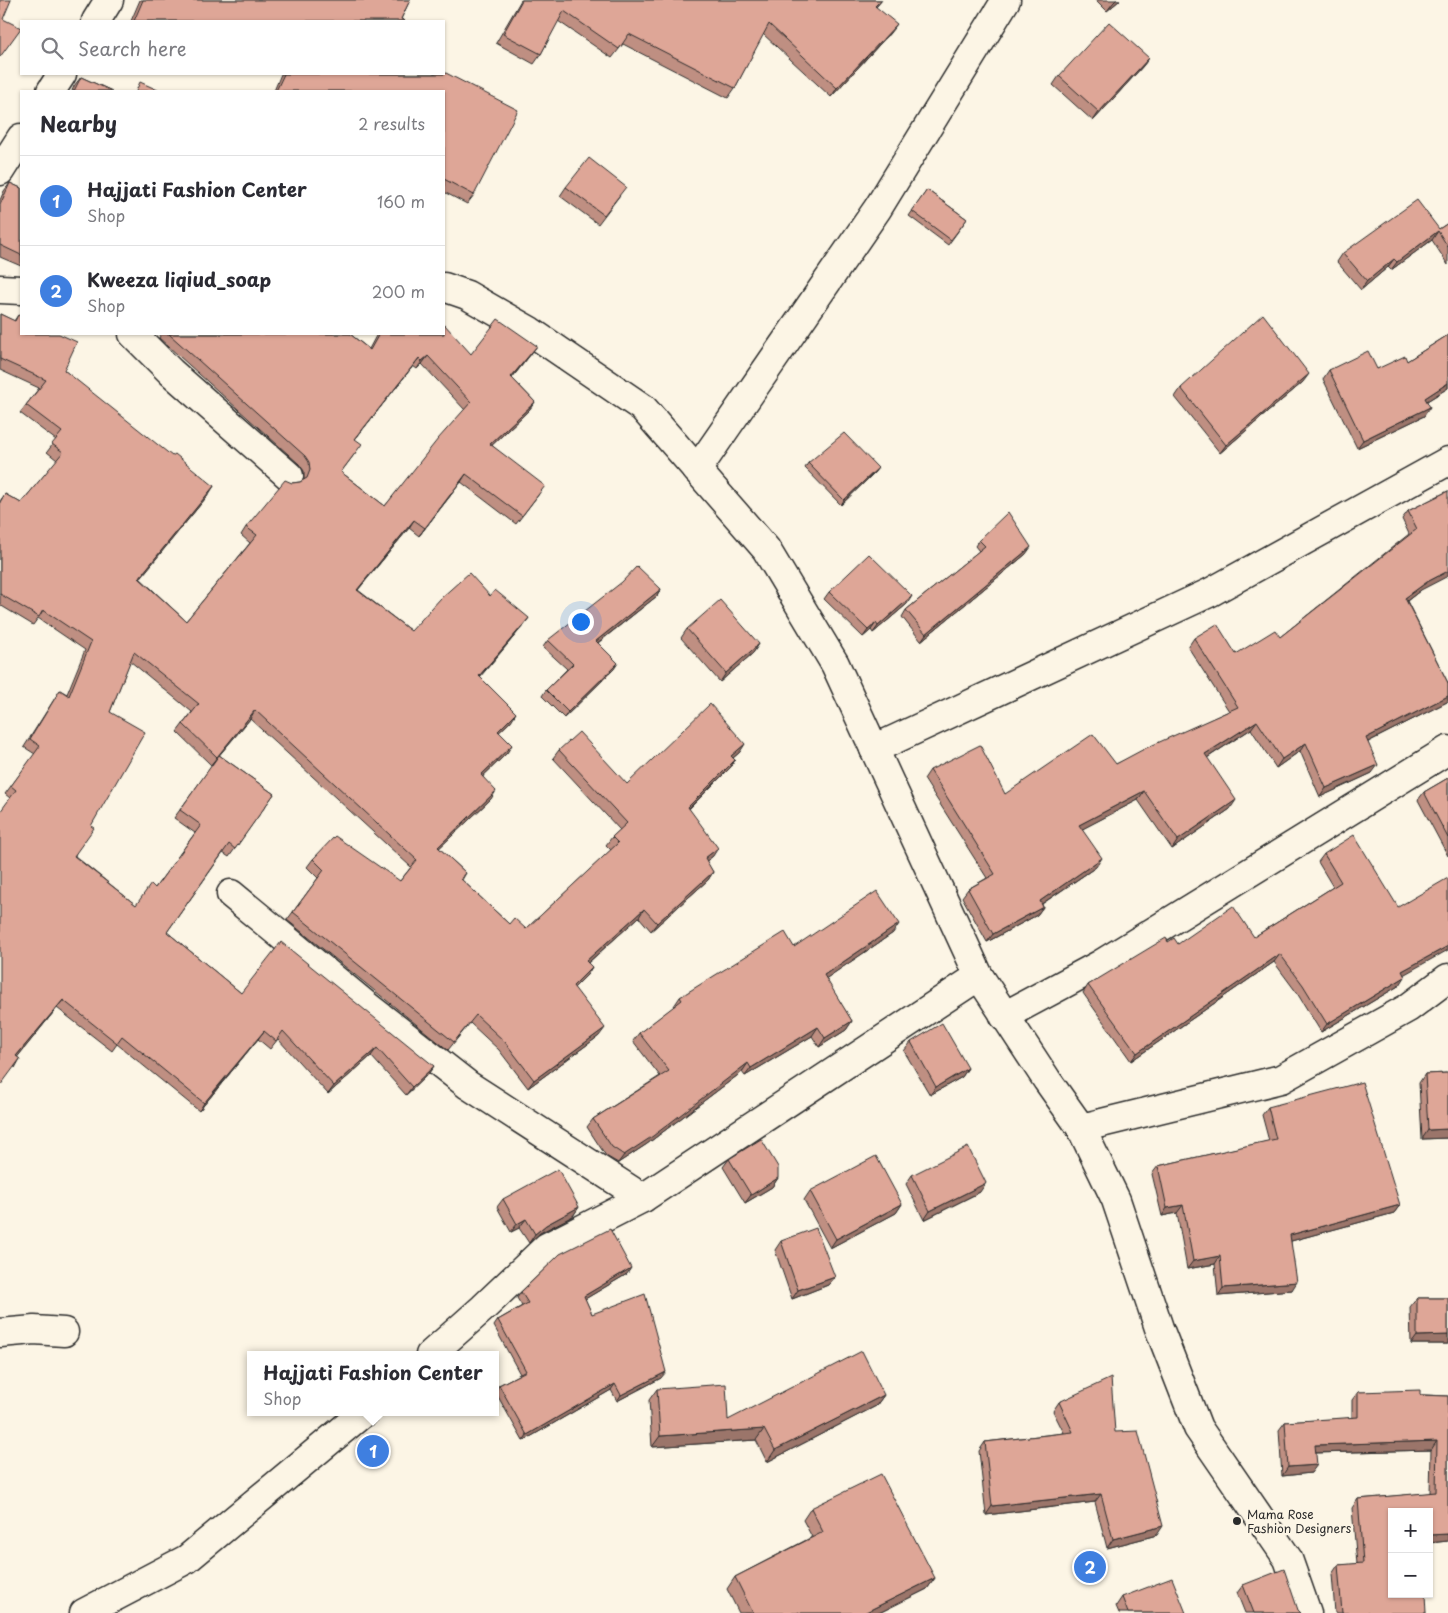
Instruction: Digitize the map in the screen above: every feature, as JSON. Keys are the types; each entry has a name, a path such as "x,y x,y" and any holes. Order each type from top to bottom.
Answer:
{"street":[{"path":"97,20 109,0"},
{"path":"697,470 878,208 1006,0"},
{"path":"52,90 61,75"},
{"path":"0,171 20,140"},
{"path":"445,287 467,295 530,330 643,408 766,549 835,664 979,976 1004,1016 1082,1128 1116,1200 1159,1328 1198,1428 1288,1559 1307,1613"},
{"path":"0,289 20,290"},
{"path":"134,335 171,372 289,476"},
{"path":"874,749 1211,592 1448,460"},
{"path":"1004,1016 1101,964 1448,750"},
{"path":"231,894 367,1006 468,1085 643,1198"},
{"path":"435,1351 547,1247 643,1198 979,976"},
{"path":"1082,1128 1281,1079 1408,1008 1448,978"},
{"path":"0,1333 34,1330 64,1332"},
{"path":"84,1613 187,1559 359,1416"}],"building":[{"path":"0,0 11,0 3,19 20,28 20,29 0,57"},
{"path":"143,0 410,0 401,19 403,20 134,20"},
{"path":"522,0 881,0 875,6 897,24 837,88 769,24 735,88 629,34 619,49 564,11 541,54 503,34"},
{"path":"1109,22 1149,58 1099,112 1059,76"},
{"path":"445,73 518,110 474,195 445,180 445,90 276,90 284,75 445,75"},
{"path":"81,77 110,90 74,90"},
{"path":"140,82 158,90 136,90"},
{"path":"589,158 626,187 604,215 566,187"},
{"path":"10,183 20,188 20,255 0,245 0,205"},
{"path":"927,190 967,219 951,240 912,211"},
{"path":"1417,200 1439,229 1448,223 1448,247 1438,231 1397,262 1394,259 1367,281 1343,253"},
{"path":"0,314 15,321 18,315 20,316 20,335 61,335 77,342 64,370 172,456 175,454 214,486 139,578 186,621 257,535 246,527 285,480 292,483 300,482 307,478 310,470 309,462 305,456 170,335 351,335 370,350 378,335 445,335 445,325 471,354 498,319 537,346 511,377 535,402 490,444 545,486 522,516 466,474 425,528 414,520 357,590 411,631 441,598 469,573 490,596 495,590 529,618 479,676 516,713 498,731 512,745 481,775 496,791 438,847 466,873 461,879 509,924 514,918 526,929 618,843 612,837 627,823 559,750 579,732 627,784 710,704 745,744 731,756 735,760 688,807 718,848 705,858 713,872 657,923 644,909 586,961 592,967 573,986 605,1028 534,1080 505,1042 476,1015 454,1042 293,912 324,870 313,859 335,836 400,881 417,860 255,710 217,757 183,724 199,704 134,652 110,712 145,732 91,826 94,828 74,856 136,905 151,884 155,888 201,825 180,810 219,755 274,794 235,849 229,844 167,932 241,993 281,942 434,1066 412,1087 377,1048 334,1086 283,1031 276,1041 264,1031 204,1103 122,1036 117,1043 63,1000 16,1056 20,1059 0,1086 0,812 16,790 11,786 40,746 30,739 60,690 69,696 91,642 43,610 39,617 0,594 0,502 5,494 21,503 63,452 52,444 62,432 26,405 46,380 0,359","holes":["428,356 471,402 438,439 385,506 341,472 362,444 355,439 419,358 422,361"]},
{"path":"1263,314 1309,374 1226,445 1181,388"},
{"path":"1448,335 1448,383 1425,398 1430,407 1363,440 1329,370 1368,351 1377,369 1405,356 1407,361"},
{"path":"844,433 878,468 844,500 808,463"},
{"path":"1448,491 1448,571 1427,582 1405,598 1448,683 1448,696 1366,738 1378,765 1326,788 1306,743 1282,759 1257,721 1205,754 1236,800 1178,840 1144,791 1079,825 1102,858 1040,901 1043,907 993,934 968,889 995,874 930,770 980,745 1005,794 1093,734 1116,764 1146,748 1238,707 1194,638 1217,624 1236,654 1275,630 1280,637 1417,529 1408,511"},
{"path":"1008,512 1031,547 926,634 906,610 985,546 979,540"},
{"path":"869,554 912,596 878,626 876,623 868,630 829,592"},
{"path":"637,566 661,589 596,641 618,663 568,712 546,690 573,664 548,640 622,582"},
{"path":"720,600 759,644 726,673 687,629"},
{"path":"1448,778 1448,838 1424,792"},
{"path":"1354,835 1398,907 1448,878 1448,946 1402,971 1405,977 1327,1024 1303,985 1280,954 1137,1053 1088,985 1166,938 1168,942 1174,938 1178,944 1233,906 1254,937 1341,882 1324,854"},
{"path":"877,891 899,924 824,975 852,1021 825,1038 818,1027 751,1068 748,1063 653,1136 624,1155 612,1147 593,1119 669,1071 639,1033 682,1000 680,997 785,932 794,947"},
{"path":"942,1023 968,1068 936,1087 911,1042"},
{"path":"1448,1073 1448,1129 1428,1130 1425,1074"},
{"path":"1362,1082 1400,1205 1290,1235 1297,1282 1223,1288 1220,1256 1193,1261 1183,1205 1167,1208 1158,1166 1276,1139 1268,1107"},
{"path":"761,1139 778,1167 778,1178 751,1195 729,1159"},
{"path":"968,1147 986,1183 930,1211 912,1175"},
{"path":"876,1156 902,1204 836,1239 810,1191"},
{"path":"558,1169 579,1207 546,1225 535,1234 526,1219 517,1224 503,1199"},
{"path":"816,1228 835,1277 798,1290 781,1241"},
{"path":"610,1229 631,1268 584,1296 592,1314 645,1294 666,1372 621,1395 615,1384 527,1435 499,1385 526,1371 498,1320 528,1303 521,1292 560,1254"},
{"path":"1417,1298 1448,1298 1448,1335 1417,1336"},
{"path":"862,1351 884,1395 775,1450 764,1429 660,1436 657,1389 726,1384 728,1420"},
{"path":"1111,1378 1115,1432 1138,1431 1163,1526 1113,1539 1101,1494 992,1506 985,1442 1073,1432 1059,1402"},
{"path":"1420,1390 1420,1395 1448,1396 1448,1534 1433,1535 1433,1508 1388,1508 1388,1598 1425,1598 1426,1613 1342,1613 1338,1565 1363,1563 1358,1499 1436,1492 1437,1441 1315,1445 1317,1465 1288,1467 1285,1422 1358,1417 1358,1392"},
{"path":"881,1474 935,1578 864,1613 753,1613 735,1577 823,1532 811,1508"},
{"path":"1284,1569 1298,1610 1301,1613 1254,1613 1243,1585"},
{"path":"1172,1578 1186,1613 1128,1613 1122,1597"}],"place":[{"name":"Hajjati Fashion Center","path":"373,1451"},
{"name":"Mama Rose Fashion Designers","path":"1237,1521"},
{"name":"Kweeza liqiud_soap","path":"1090,1567"}]}
